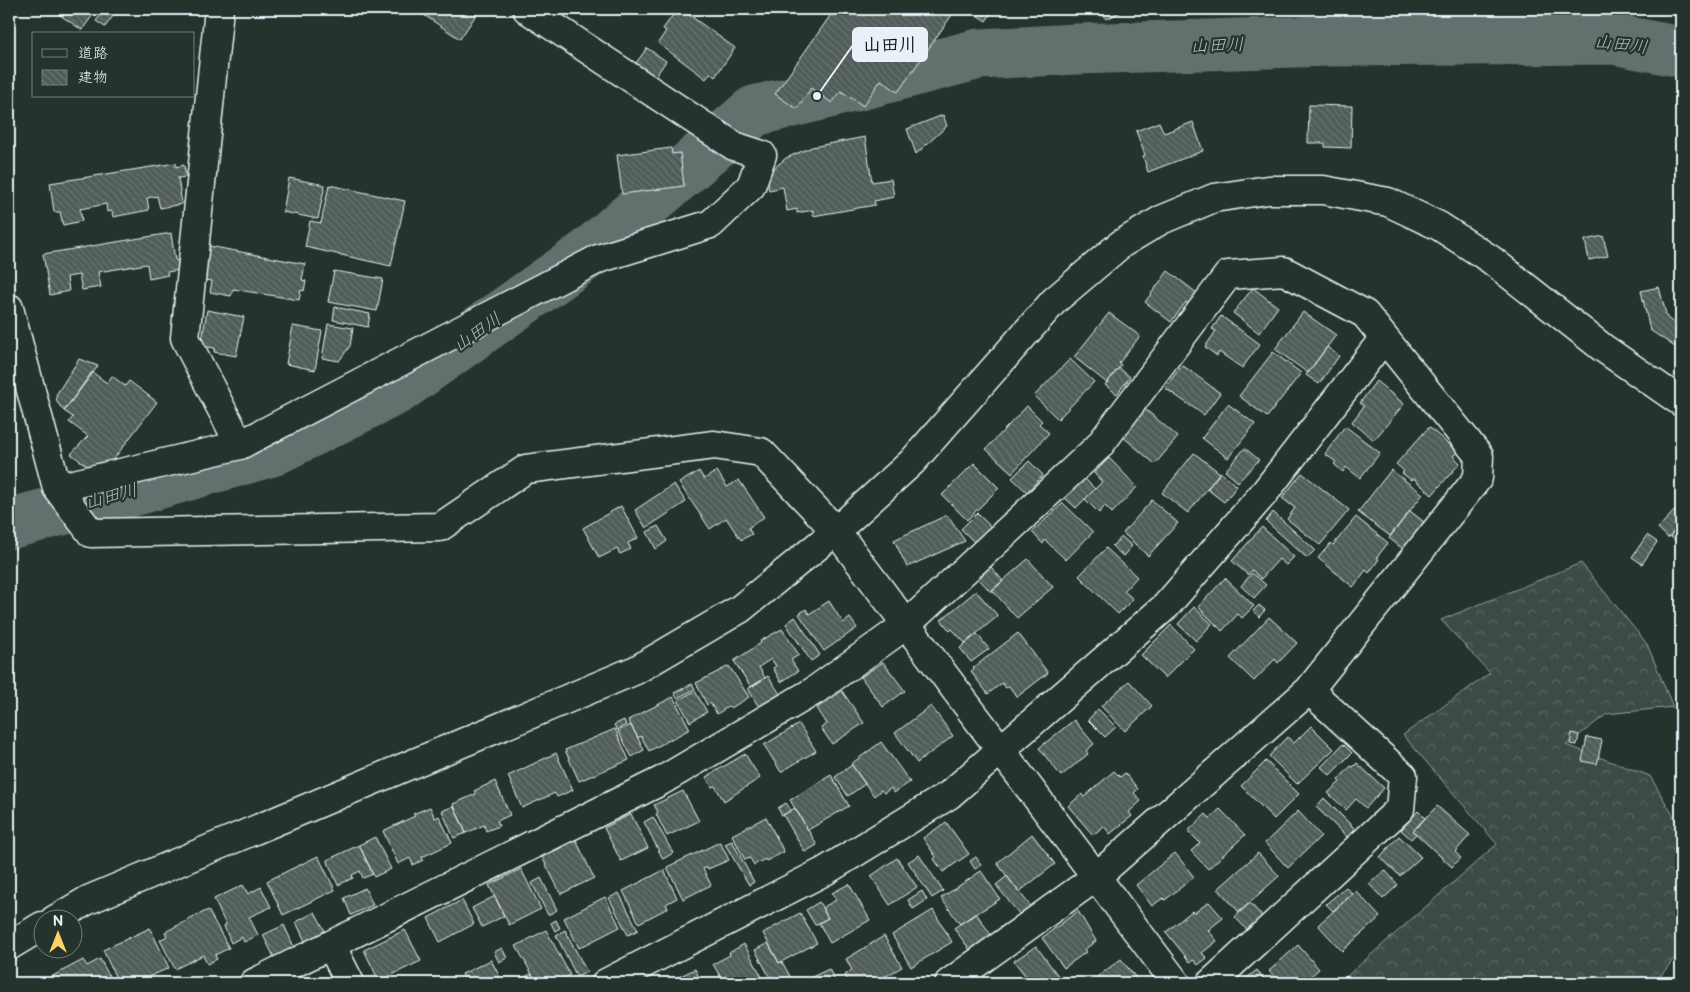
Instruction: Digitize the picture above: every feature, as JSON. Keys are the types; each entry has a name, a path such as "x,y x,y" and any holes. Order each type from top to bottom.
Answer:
{"street":[{"path":"219,9 185,338 240,445"},
{"path":"56,488 240,445 598,259 711,224 751,186 762,155 734,146 527,9"},
{"path":"71,910 88,900 636,670 740,609 836,531 912,462 1054,301 1121,244 1161,220 1214,198 1268,190 1323,190 1388,202 1439,226 1490,259 1603,348 1681,402"},
{"path":"254,983 661,781 814,690 906,625 1099,446 1228,275 1284,270 1365,314 1479,456 1478,478 1309,690 1096,878 949,983"},
{"path":"9,308 56,488 91,533 440,527 526,469 714,445 761,452 836,531 1176,983"},
{"path":"606,983 825,871 949,795 1166,606 1265,492 1384,338"},
{"path":"1211,983 1400,809 1403,776 1309,690"},
{"path":"9,946 32,932"},
{"path":"331,945 350,983"}],"green space":[{"path":"1581,563 1647,644 1673,707 1607,714 1566,745 1650,776 1681,829 1681,950 1655,983 1561,983 1549,981 1546,983 1339,983 1497,844 1403,735 1490,673 1441,620"}],"building":[{"path":"51,9 97,9 82,30"},
{"path":"105,9 118,9 105,27 96,21"},
{"path":"415,9 480,9 460,39"},
{"path":"681,9 735,48 715,77 710,73 706,79 658,43 666,31 663,29 675,12 677,13"},
{"path":"835,9 949,9 954,12 898,92 881,80 863,106 841,91 832,103 811,88 797,109 775,94"},
{"path":"967,9 994,9 986,21"},
{"path":"1092,9 1126,9 1107,19"},
{"path":"647,48 666,61 655,77 636,63"},
{"path":"1309,105 1352,106 1351,148 1325,147 1325,143 1308,143"},
{"path":"943,115 947,126 916,154 907,129"},
{"path":"1159,122 1164,133 1193,122 1203,151 1148,172 1143,156 1145,155 1136,131"},
{"path":"865,137 872,182 891,179 894,197 874,201 875,205 813,216 813,210 797,213 797,209 787,211 783,187 769,190 766,175 786,158 812,147"},
{"path":"671,148 672,154 680,153 684,186 622,194 617,155"},
{"path":"176,163 176,167 184,165 186,177 178,178 182,204 160,208 157,196 147,198 149,210 113,217 112,211 107,212 106,204 80,209 82,221 63,225 60,212 54,212 50,183"},
{"path":"289,178 325,185 318,219 283,212"},
{"path":"329,185 405,201 391,266 305,247 310,221 321,223"},
{"path":"171,233 175,260 177,260 179,270 167,272 168,275 149,279 147,264 98,272 101,287 82,290 79,275 67,277 69,291 50,295 43,254"},
{"path":"1603,236 1608,256 1589,260 1585,240"},
{"path":"209,246 305,264 302,280 306,281 304,291 301,290 299,300 233,289 231,296 210,292 212,281 203,280"},
{"path":"334,271 383,279 377,311 328,302"},
{"path":"1168,271 1197,293 1188,305 1186,302 1171,322 1145,302"},
{"path":"1659,287 1667,318 1681,328 1681,351 1650,330 1641,291"},
{"path":"1253,288 1278,307 1259,333 1233,313"},
{"path":"335,307 370,314 368,327 333,320"},
{"path":"207,310 244,317 236,356 214,352 215,348 201,346"},
{"path":"1303,312 1336,335 1308,373 1275,349"},
{"path":"1109,313 1140,336 1119,363 1121,365 1107,383 1074,357"},
{"path":"1221,316 1260,344 1242,368 1219,352 1217,356 1205,347 1216,331 1212,329"},
{"path":"328,324 353,328 350,346 339,361 322,358"},
{"path":"293,326 322,331 315,370 286,364"},
{"path":"1327,347 1339,356 1319,384 1306,375"},
{"path":"1273,352 1301,373 1267,417 1239,396"},
{"path":"79,359 98,366 64,411 57,402 56,395"},
{"path":"1070,359 1094,382 1058,419 1034,396"},
{"path":"1182,365 1220,393 1204,415 1165,388"},
{"path":"1119,368 1130,377 1117,394 1105,385"},
{"path":"92,372 107,383 112,376 125,386 129,381 157,402 110,464 107,461 97,473 71,454 88,436 69,422 73,417 64,411"},
{"path":"1376,381 1404,404 1374,440 1352,422 1364,406 1360,403"},
{"path":"1228,404 1255,424 1228,458 1202,438"},
{"path":"1027,406 1042,421 1039,424 1049,433 1012,473 986,449"},
{"path":"1145,409 1178,437 1155,464 1122,436"},
{"path":"1345,426 1380,453 1360,478 1346,467 1343,472 1334,464 1336,462 1325,454"},
{"path":"1429,427 1457,452 1453,456 1460,463 1432,495 1413,478 1411,480 1402,473 1404,471 1396,464"},
{"path":"1245,448 1259,460 1238,482 1225,471"},
{"path":"1194,453 1220,473 1188,513 1162,493"},
{"path":"1109,458 1137,487 1112,513 1105,506 1099,513 1085,499 1102,482 1094,473"},
{"path":"1029,461 1043,475 1027,492 1012,478"},
{"path":"974,463 999,488 967,520 942,495"},
{"path":"1391,470 1423,494 1390,536 1358,512"},
{"path":"699,471 704,479 717,471 727,487 739,480 764,517 748,528 752,534 741,540 726,518 710,529 679,483"},
{"path":"1220,472 1237,486 1224,502 1207,489"},
{"path":"1302,473 1349,510 1320,545 1287,519 1295,508 1282,498"},
{"path":"1083,477 1095,489 1076,508 1064,497"},
{"path":"674,484 686,502 646,528 635,510"},
{"path":"1152,500 1178,523 1148,556 1123,533"},
{"path":"1063,503 1093,532 1066,560 1045,540 1043,544 1032,532"},
{"path":"1681,504 1681,524 1668,538 1658,528"},
{"path":"621,506 638,538 628,543 631,549 620,554 617,549 599,558 583,528"},
{"path":"1410,511 1424,522 1403,549 1389,538"},
{"path":"1273,512 1315,550 1307,558 1266,521"},
{"path":"977,513 992,528 975,543 961,529"},
{"path":"947,515 965,541 907,567 894,540"},
{"path":"1356,517 1388,543 1377,557 1379,559 1369,573 1366,570 1353,587 1318,558 1331,543 1333,545"},
{"path":"1681,524 1681,546 1670,536"},
{"path":"658,526 667,541 656,549 647,532"},
{"path":"1262,527 1294,557 1286,565 1279,559 1261,579 1252,570 1248,575 1232,561"},
{"path":"1647,535 1657,542 1642,564 1632,557"},
{"path":"1122,537 1132,546 1123,556 1112,546"},
{"path":"1106,548 1137,577 1124,591 1133,599 1118,614 1079,576"},
{"path":"1028,559 1053,587 1017,618 992,590"},
{"path":"991,567 1003,581 991,592 978,578"},
{"path":"1252,573 1266,585 1254,598 1241,586"},
{"path":"1225,578 1254,606 1242,618 1238,614 1222,631 1198,607"},
{"path":"976,591 998,616 965,643 952,629 950,631 941,620"},
{"path":"829,601 843,623 850,618 857,628 824,651 799,614 806,609 809,614"},
{"path":"1259,605 1265,610 1259,617 1253,611"},
{"path":"1194,607 1212,624 1196,641 1178,624"},
{"path":"795,617 820,655 811,661 786,624"},
{"path":"1269,617 1297,643 1278,663 1275,659 1254,681 1230,658"},
{"path":"1171,625 1194,649 1165,678 1141,655"},
{"path":"782,629 799,655 791,660 798,671 781,682 773,668 776,666 771,659 759,667 765,678 751,687 734,661 761,643 760,641"},
{"path":"1018,633 1048,673 1017,697 1009,686 1006,688 1002,683 988,694 971,672 973,668"},
{"path":"977,634 989,649 971,662 960,648"},
{"path":"883,662 905,691 883,707 861,677"},
{"path":"729,666 749,697 717,714 710,703 707,705 696,683"},
{"path":"768,676 780,694 759,707 748,689"},
{"path":"1129,681 1152,706 1125,731 1101,706"},
{"path":"692,684 695,689 677,698 674,693"},
{"path":"695,691 707,712 690,722 678,700"},
{"path":"842,691 864,723 832,744 821,728 827,724 817,708"},
{"path":"673,697 690,729 649,751 641,736 638,738 628,720"},
{"path":"931,706 953,736 917,763 895,733"},
{"path":"1098,709 1116,727 1105,737 1088,720"},
{"path":"624,720 626,725 617,730 614,725"},
{"path":"1074,720 1094,744 1086,751 1088,754 1061,776 1039,748"},
{"path":"799,724 816,751 781,772 764,745"},
{"path":"631,725 644,750 632,757 618,731"},
{"path":"1311,726 1334,749 1297,784 1269,756 1287,737 1294,743"},
{"path":"615,729 629,760 579,781 565,750"},
{"path":"1572,733 1579,735 1577,745 1570,744"},
{"path":"1587,737 1602,740 1597,764 1582,761"},
{"path":"881,742 910,782 894,793 891,788 884,793 881,790 874,796 851,764"},
{"path":"1343,744 1352,753 1330,775 1321,767"},
{"path":"556,753 573,790 557,797 555,793 522,808 508,776"},
{"path":"745,754 760,778 724,801 715,786 712,787 706,777"},
{"path":"1266,761 1299,794 1274,819 1241,786"},
{"path":"1357,763 1384,788 1366,808 1356,799 1346,810 1328,793 1340,782 1338,780 1351,766 1353,767"},
{"path":"852,765 865,784 848,796 835,777"},
{"path":"1114,771 1120,777 1125,773 1138,789 1134,793 1141,801 1129,812 1132,816 1110,834 1104,826 1093,835 1068,806 1082,794 1084,797"},
{"path":"831,775 849,806 808,830 790,800"},
{"path":"495,781 510,815 497,821 499,826 486,831 484,825 466,833 453,804 476,794 474,791"},
{"path":"683,791 699,821 667,836 656,814 658,812 654,805"},
{"path":"1324,798 1355,829 1347,837 1316,807"},
{"path":"786,803 791,810 782,816 778,808"},
{"path":"454,806 466,833 454,838 442,811"},
{"path":"1437,806 1470,835 1455,852 1461,858 1452,867 1413,831"},
{"path":"430,807 435,818 439,816 452,843 422,857 423,860 413,865 410,858 398,864 383,831"},
{"path":"795,808 817,845 805,852 783,815"},
{"path":"1220,809 1245,835 1208,869 1191,851 1200,843 1188,831 1206,814 1210,818"},
{"path":"1298,811 1321,836 1288,868 1265,843"},
{"path":"1418,811 1425,818 1413,831 1416,834 1411,839 1401,830"},
{"path":"631,814 648,848 621,861 604,828"},
{"path":"653,817 673,853 663,859 644,822"},
{"path":"766,817 784,852 754,865 750,858 745,860 732,835"},
{"path":"946,822 969,854 943,872 934,859 936,857 923,838"},
{"path":"1032,834 1055,864 1019,892 997,863"},
{"path":"1399,836 1421,857 1400,876 1380,857"},
{"path":"375,837 391,869 374,877 359,845"},
{"path":"576,840 594,878 561,894 542,857"},
{"path":"732,841 754,882 749,885 725,844"},
{"path":"720,842 729,860 708,869 707,867 703,869 711,885 683,899 667,867"},
{"path":"359,845 373,874 363,878 360,871 352,875 353,878 338,885 327,860"},
{"path":"1175,853 1194,877 1165,900 1163,898 1152,906 1136,885"},
{"path":"1258,853 1279,876 1239,912 1218,889"},
{"path":"919,855 943,891 932,898 908,862"},
{"path":"318,856 335,890 283,915 267,881"},
{"path":"976,857 981,865 975,869 970,861"},
{"path":"897,858 917,887 890,905 871,876"},
{"path":"521,869 541,909 509,925 489,885"},
{"path":"664,870 677,898 666,904 668,908 639,923 623,891"},
{"path":"1385,870 1398,885 1383,899 1369,884"},
{"path":"981,871 1000,899 960,924 941,898"},
{"path":"1007,876 1031,907 1020,915 996,885"},
{"path":"541,878 557,910 548,915 532,883"},
{"path":"849,884 870,920 830,943 819,923 828,918 822,908 836,900 832,893"},
{"path":"243,885 248,894 261,887 271,907 249,917 258,935 244,942 242,937 231,943 224,926 226,925 214,899"},
{"path":"1346,887 1352,894 1333,911 1326,904"},
{"path":"365,888 373,905 351,915 344,898"},
{"path":"922,891 927,900 913,909 908,900"},
{"path":"1356,891 1380,917 1342,951 1318,925"},
{"path":"619,893 638,930 628,935 609,898"},
{"path":"495,896 504,916 482,927 472,908"},
{"path":"605,897 620,927 579,948 564,918"},
{"path":"462,900 474,924 440,942 428,918"},
{"path":"819,902 828,918 815,925 806,910"},
{"path":"1209,902 1223,918 1208,930 1217,941 1202,953 1207,958 1198,965 1194,960 1190,962 1166,932 1192,911 1194,913"},
{"path":"1250,903 1263,917 1248,931 1235,917"},
{"path":"208,910 229,948 215,955 217,959 207,964 203,955 175,969 160,940 167,936 165,932"},
{"path":"933,910 952,942 911,967 892,935"},
{"path":"1078,911 1096,941 1084,950 1086,952 1064,968 1042,938"},
{"path":"315,912 325,931 305,941 296,922"},
{"path":"800,913 817,943 779,963 763,933"},
{"path":"976,913 991,935 970,950 954,928"},
{"path":"556,920 560,928 555,931 551,923"},
{"path":"284,925 294,947 274,957 263,935"},
{"path":"150,928 169,968 135,983 131,979 122,983 119,977 116,978 103,950"},
{"path":"405,930 421,961 379,981 364,950"},
{"path":"546,930 570,975 555,983 537,983 516,946"},
{"path":"565,930 587,972 577,977 556,935"},
{"path":"884,936 902,967 874,983 849,983 845,975 852,970 846,959"},
{"path":"768,943 779,963 782,962 791,978 781,983 773,983 755,950"},
{"path":"744,944 762,977 752,983 724,983 713,964 730,955 729,953"},
{"path":"1298,945 1319,969 1303,983 1279,983 1269,971"},
{"path":"1036,946 1059,977 1051,983 1031,983 1014,961"},
{"path":"502,948 507,958 499,962 494,952"},
{"path":"100,959 113,983 52,983 49,978 83,960 87,966"},
{"path":"1121,959 1140,983 1089,983"},
{"path":"491,960 503,983 466,983 462,974"},
{"path":"695,969 702,983 666,983"},
{"path":"829,969 836,983 799,983"},
{"path":"1257,970 1267,983 1240,983"},
{"path":"531,974 536,983 511,983"},
{"path":"445,977 449,983 440,983 438,980"},
{"path":"306,978 309,983 289,983 297,979 299,982"}],"waterway":[{"name":"山田川","path":"9,524 272,451 397,389 588,254 754,111 979,54 1330,41 1613,39 1681,52"}],"place":[{"name":"山田川","path":"817,96"}]}
